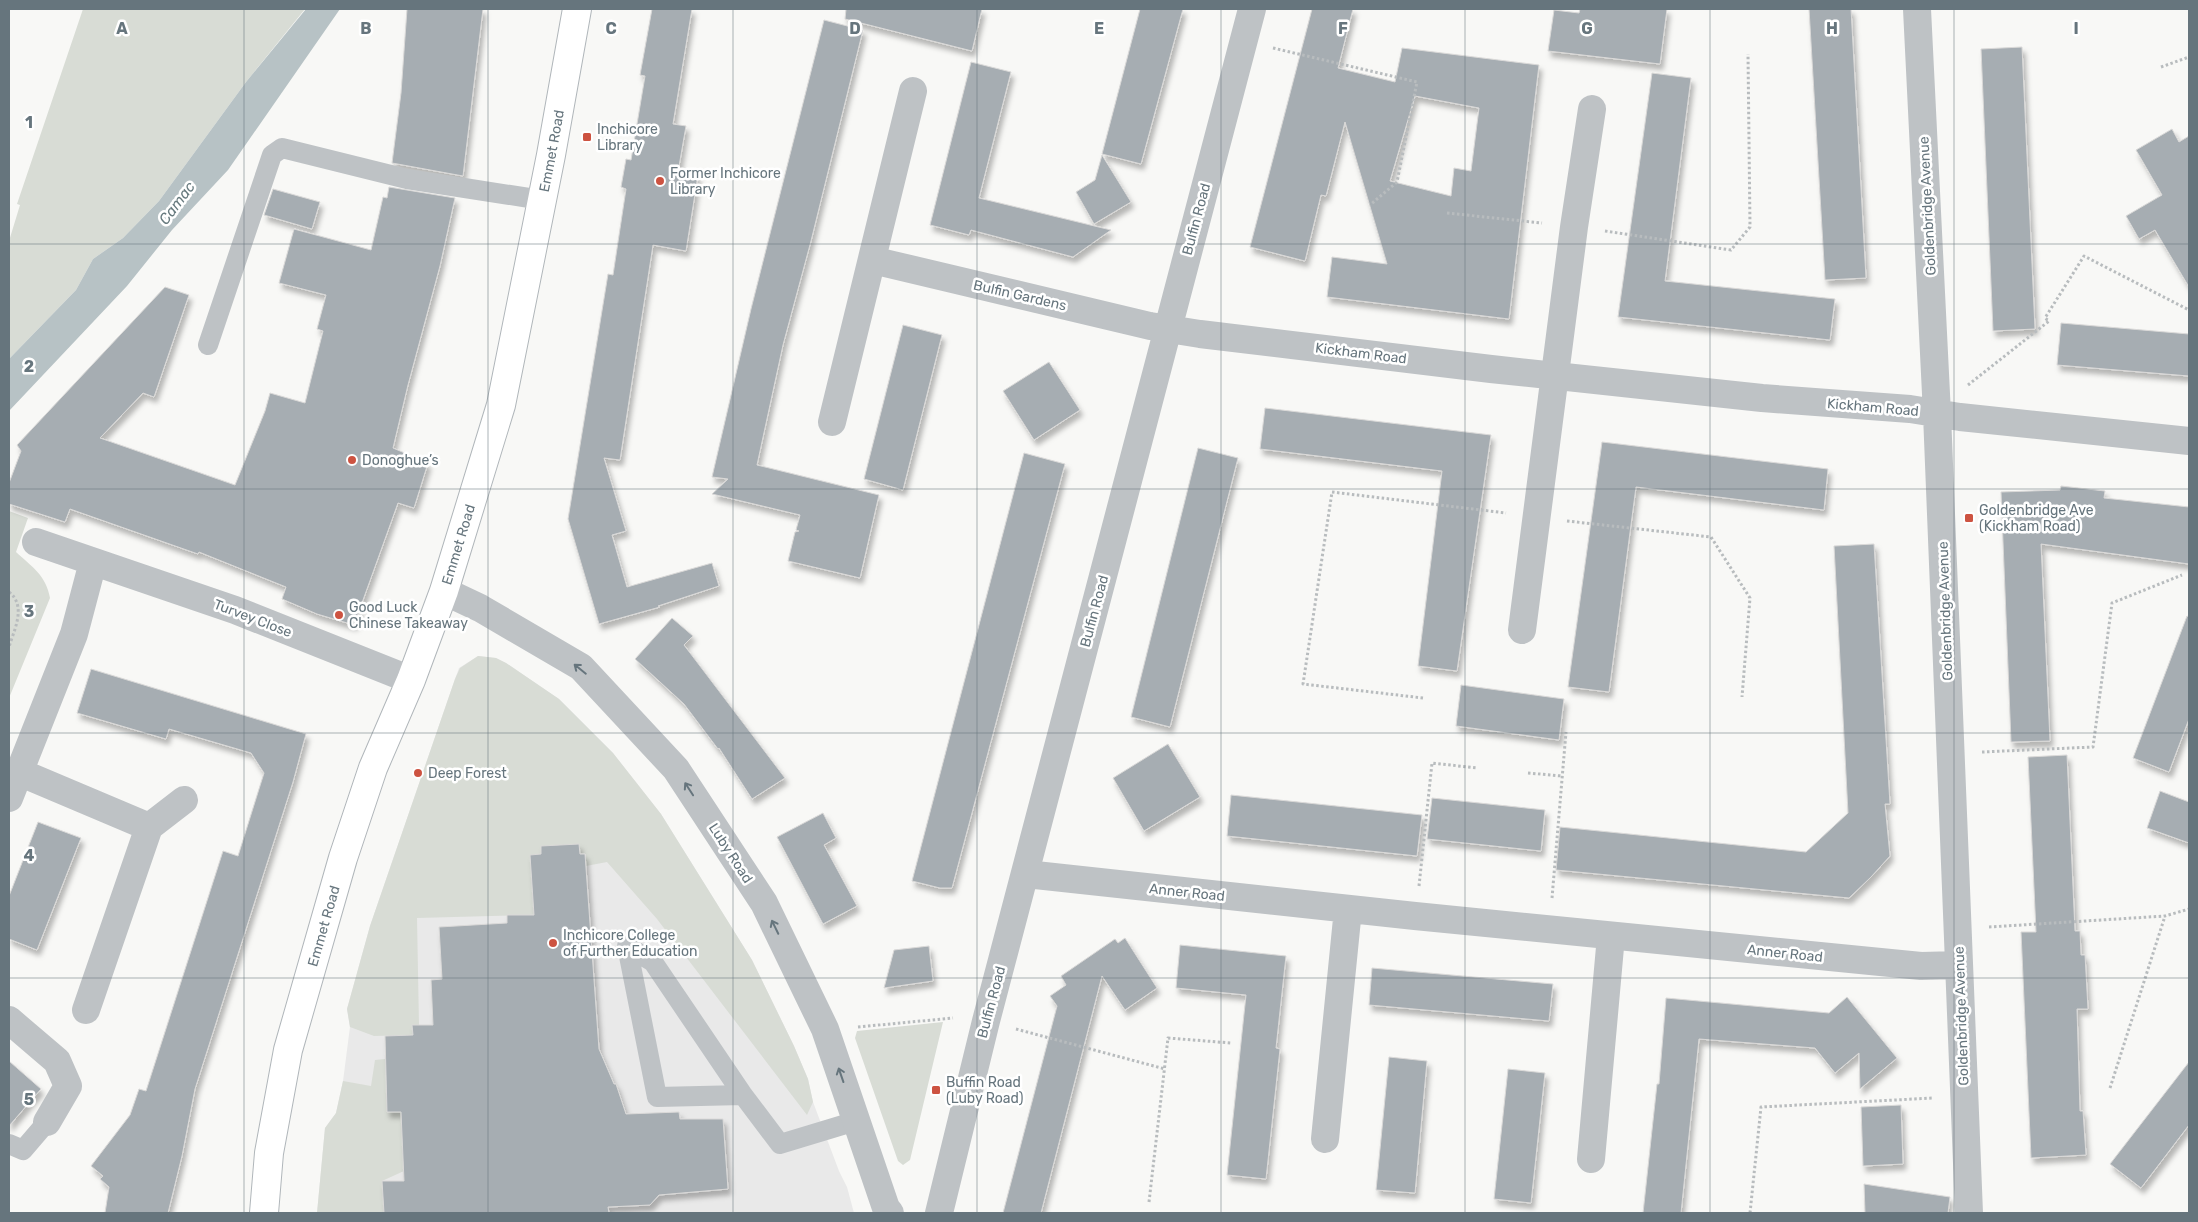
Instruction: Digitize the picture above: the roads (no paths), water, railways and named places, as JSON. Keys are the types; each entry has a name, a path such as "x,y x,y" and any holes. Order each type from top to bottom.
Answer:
{"main road":[{"name":"Emmet Road","path":"264,1213 269,1153 288,1050 343,858 373,768 410,680 444,591 501,405 542,200 577,9"}],"street":[{"name":"Bulfin Road","path":"939,1213 986,1021 1252,9"},
{"name":"Goldenbridge Avenue","path":"1917,9 1937,414 1969,1213"},
{"path":"832,422 913,91"},
{"path":"1522,630 1574,227 1592,109"},
{"name":"Bulfin Gardens","path":"872,260 1167,330"},
{"name":"Kickham Road","path":"1167,330 1762,398 1910,409 1937,414 2189,441"},
{"name":"Turvey Close","path":"36,542 235,610 410,680"},
{"path":"9,798 74,634 93,562"},
{"name":"Luby Road","path":"444,591 480,608 581,668 676,770 764,903 829,1040 886,1208 890,1213"},
{"path":"19,772 149,827"},
{"path":"86,1010 149,827 184,800"},
{"name":"Anner Road","path":"1026,874 1549,930 1921,966 1959,965"},
{"path":"1325,1139 1348,909"},
{"path":"1591,1159 1611,936"},
{"path":"9,1020 57,1060 68,1086 47,1122"}],"lane":[{"path":"208,345 272,155 282,148 407,179 542,200"},
{"path":"743,1095 657,1097 627,946 653,962 743,1095 780,1144 856,1121"},
{"path":"9,1144 23,1150 47,1122"}],"water":[{"name":"Camac","path":"306,9 340,9 228,170 172,230 127,286 9,411 9,359 76,290 93,259 123,238 159,201 246,82"}],"place":[{"name":"Inchicore Library","path":"587,137"},
{"name":"Former Inchicore Library","path":"660,181"},
{"name":"Donoghue’s","path":"352,460"},
{"name":"Goldenbridge Ave (Kickham Road)","path":"1969,518"},
{"name":"Good Luck Chinese Takeaway","path":"339,615"},
{"name":"Deep Forest","path":"418,773"},
{"name":"Inchicore College of Further Education","path":"553,943"},
{"name":"Buffin Road (Luby Road)","path":"936,1090"}]}
